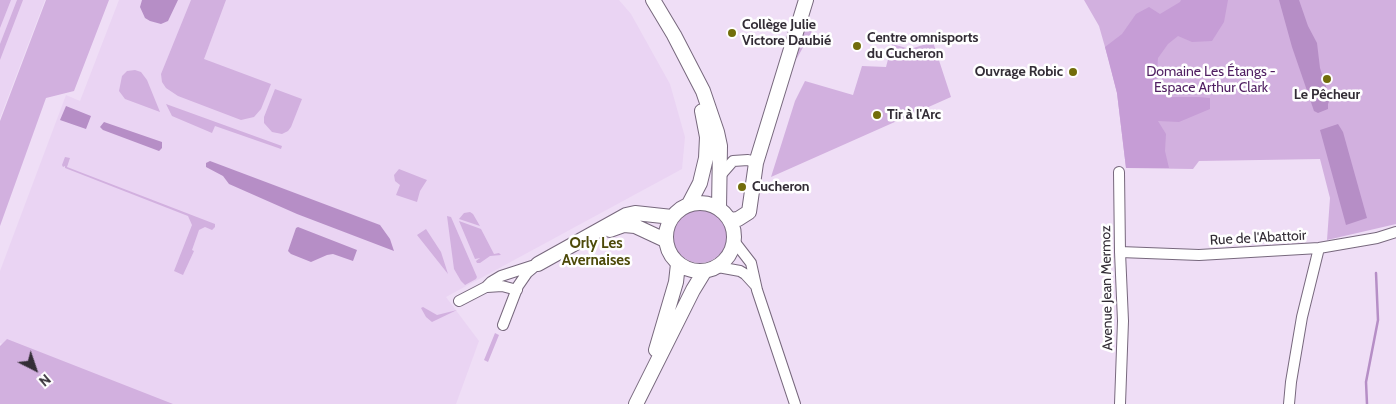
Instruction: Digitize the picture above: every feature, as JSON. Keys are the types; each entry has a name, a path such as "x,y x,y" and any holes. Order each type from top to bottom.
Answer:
{"main road":[{"path":"653,0 674,35 709,107 719,139 719,208"},
{"path":"730,220 738,220 749,212 756,163 806,0"},
{"path":"688,204 704,203 719,208 730,220 733,227 734,241 729,256 718,267 704,272 690,270 678,264 667,249 665,240 668,224 672,217 695,196 704,171 707,146 705,122 695,78"},
{"path":"538,264 626,215 635,213 672,217"},
{"path":"583,239 624,225 640,228 665,240"},
{"path":"646,384 673,294 678,264"},
{"path":"636,404 693,290 704,272"}],"street":[{"path":"719,177 733,161 748,160 756,163"},
{"name":"Avenue Jean Mermoz","path":"1118,172 1123,321 1120,404"},
{"name":"Rue de l'Abattoir","path":"1120,252 1199,256 1319,248 1377,238 1396,232"},
{"path":"734,241 751,262 756,286 795,404"},
{"path":"1289,404 1302,317 1319,248"},
{"path":"459,301 486,287 501,276 538,264"},
{"path":"503,325 517,290 527,273 538,264"},
{"path":"718,267 740,271 756,286"},
{"path":"486,287 502,286 517,290"}],"shaded area":[{"path":"0,0 45,0 0,118"},
{"path":"119,0 619,0 631,14 670,84 685,137 682,169 446,297 479,341 456,404 164,404 0,343 0,271 66,95 80,101"},
{"path":"142,0 178,0 168,21 161,24 145,18 140,7"},
{"path":"1181,0 1228,0 1224,22 1212,41 1192,42 1178,36 1168,44 1158,58 1156,86 1171,97 1210,98 1210,109 1179,122 1158,121 1166,134 1165,151 1169,168 1126,168 1117,93 1105,47 1122,34 1136,14 1149,7 1160,14"},
{"path":"1279,0 1299,0 1308,26 1317,43 1320,68 1330,99 1328,109 1318,113 1314,111 1292,47"},
{"path":"66,106 91,116 86,129 60,120"},
{"path":"104,122 162,142 162,148 159,151 103,130 100,127"},
{"path":"1338,124 1343,132 1367,218 1346,225 1320,130"},
{"path":"210,161 380,225 390,239 394,251 297,214 229,184 223,176 206,167 206,163"},
{"path":"298,227 357,250 353,261 333,254 311,262 291,254 288,251"}],"green space":[{"path":"0,0 11,0 0,28"},
{"path":"17,0 23,0 0,60 0,44"},
{"path":"46,0 109,0 74,91 46,98 0,226 0,121"},
{"path":"191,0 226,0 204,59 271,84 261,109 254,117 241,120 178,96 166,88 162,82 161,74"},
{"name":"Domaine Les Étangs - Espace Arthur Clark","path":"1084,0 1396,0 1396,224 1327,240 1330,198 1320,159 1199,161 1193,169 1126,168 1117,93 1109,61 1099,26"},
{"path":"806,22 816,24 796,60"},
{"path":"933,42 951,97 771,177 795,101 805,81 853,95 862,66 886,67 892,44 910,49"},
{"path":"135,70 141,72 147,80 160,112 125,99 119,91 122,76 127,71"},
{"path":"275,89 302,99 291,127 282,134 272,132 264,123 264,117"},
{"path":"166,104 282,146 281,149 215,126 212,133 172,116"},
{"path":"65,157 70,158 67,167 215,224 212,230 205,227 199,230 192,250 194,251 183,275 174,271 192,225 188,216 65,168 62,165"},
{"path":"399,169 427,180 420,191 417,202 396,195 400,185 395,181 394,175"},
{"path":"695,209 705,209 715,213 723,221 727,236 723,251 715,259 705,263 695,263 685,259 677,251 673,241 673,231 677,221 685,213"},
{"path":"470,212 480,226 459,219 464,213"},
{"path":"447,216 451,217 477,277 465,285 454,269"},
{"path":"459,221 481,229 494,254 499,253 501,255 490,256 477,263 476,261 480,258 475,259"},
{"path":"426,229 441,252 448,274 417,235"},
{"path":"423,307 437,315 457,310 432,322 426,317 421,308"},
{"path":"495,333 499,335 488,362 484,360"},
{"path":"7,339 173,404 0,404 0,346"}],"waterway":[{"path":"1367,404 1366,382 1378,320 1376,273"}],"place":[{"name":"Collège Julie Victore Daubié","path":"732,33"},
{"name":"Centre omnisports du Cucheron","path":"857,46"},
{"name":"Ouvrage Robic","path":"1073,72"},
{"name":"Le Pêcheur","path":"1327,79"},
{"name":"Tir à l'Arc","path":"877,115"},
{"name":"Cucheron","path":"742,187"}],"district":[{"name":"Orly Les Avernaises","path":"596,252"}]}
